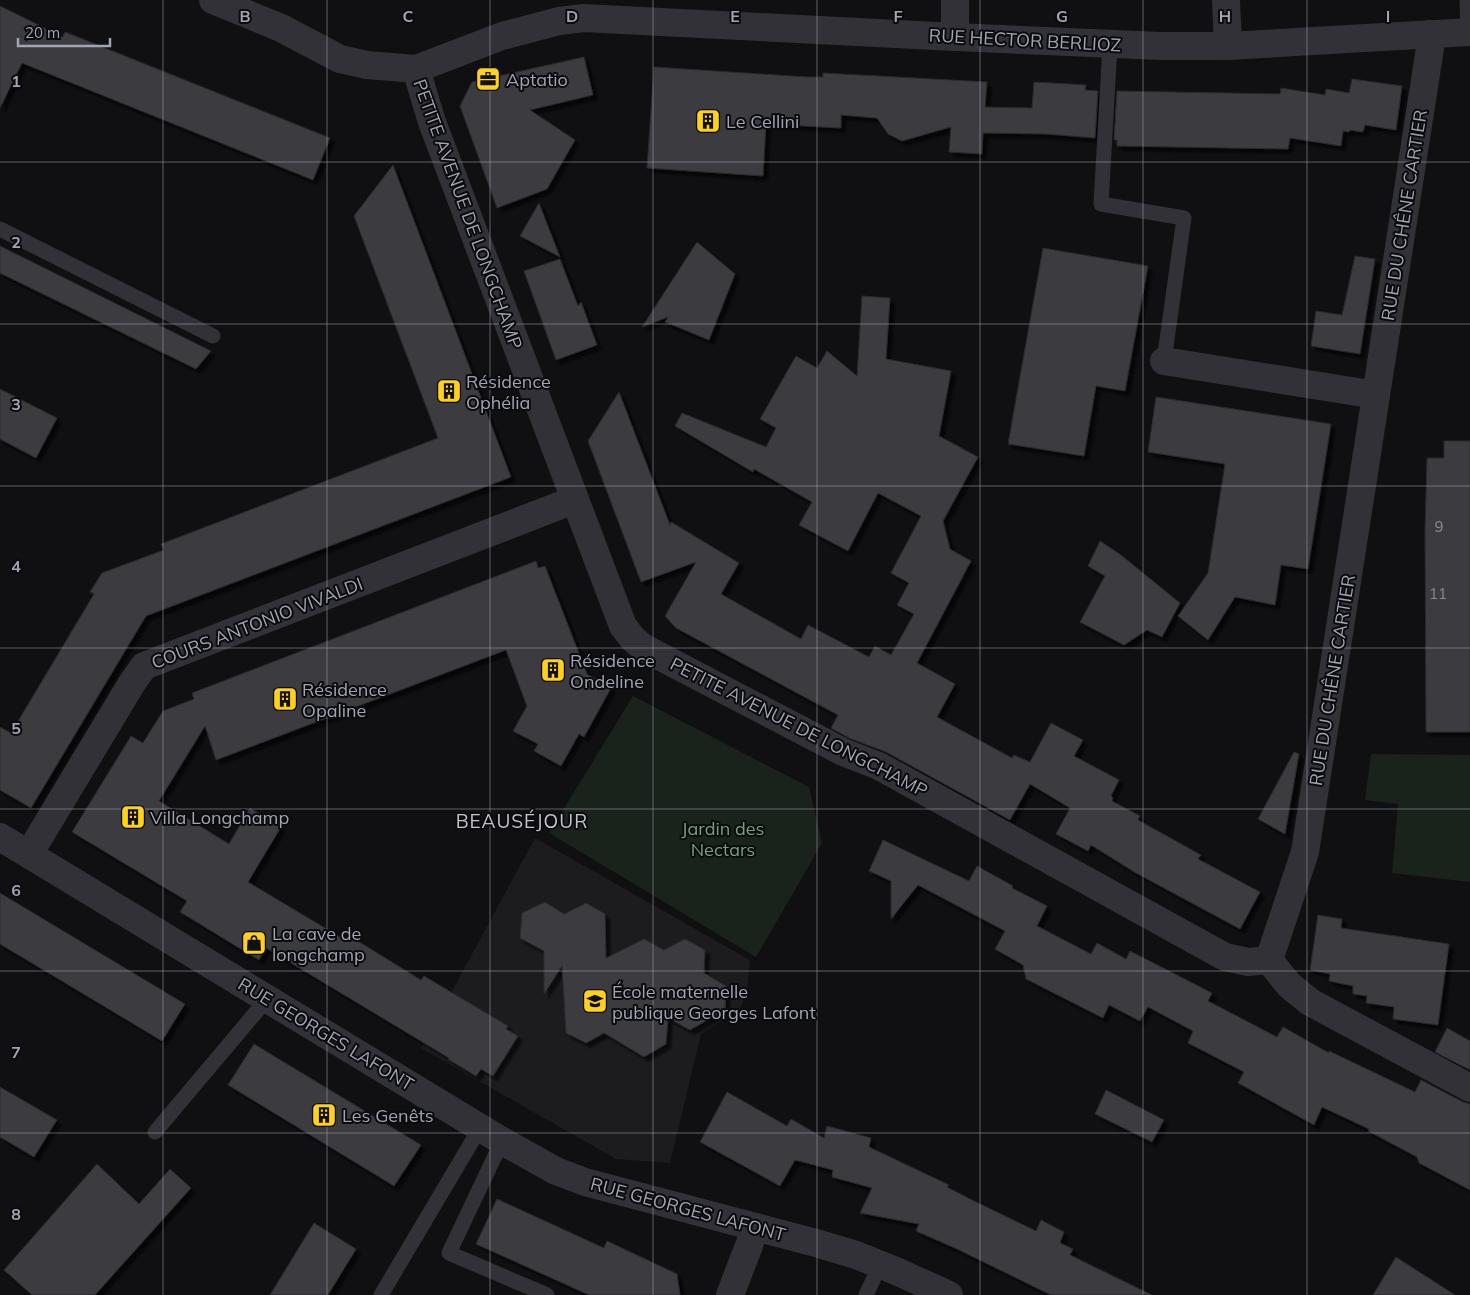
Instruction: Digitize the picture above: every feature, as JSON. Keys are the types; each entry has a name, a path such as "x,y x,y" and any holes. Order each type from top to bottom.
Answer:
{"street":[{"name":"RUE HECTOR BERLIOZ","path":"213,0 281,28 340,58 367,65 416,69 502,36 559,21 584,18 1110,45 1228,46 1469,32"},
{"path":"955,0 955,38"},
{"path":"1226,0 1228,46"},
{"name":"RUE DU CHÊNE CARTIER","path":"1269,960 1305,852 1430,48 1430,34"},
{"name":"PETITE AVENUE DE LONGCHAMP","path":"416,69 432,122 574,500 624,626 633,639 644,648 835,747 879,766 1225,957 1248,962 1269,960"},
{"path":"1164,361 1376,395"},
{"name":"COURS ANTONIO VIVALDI","path":"29,854 144,666 574,500"},
{"name":"RUE GEORGES LAFONT","path":"0,837 491,1134 556,1171 585,1182 856,1255 950,1295"},
{"path":"1269,960 1289,985 1310,1002 1470,1088"},
{"path":"730,1295 750,1243 754,1227"}],"lane":[{"path":"1467,0 1469,32"},
{"path":"1110,45 1101,204 1184,218 1164,361"},
{"path":"0,229 213,336"},
{"path":"155,1132 268,998"},
{"path":"381,1295 491,1134"},
{"path":"491,1134 449,1253 547,1295"},
{"path":"866,1295 880,1265"}],"shaded area":[{"name":"École maternelle publique Georges Lafont","path":"535,838 750,960 747,992 740,1009 701,1034 670,1163 616,1159 421,1048"}],"green space":[{"name":"Jardin des Nectars","path":"633,696 809,787 822,843 756,957 549,833"},
{"path":"1371,754 1470,755 1470,882 1392,873 1398,804 1365,800"}],"building":[{"path":"0,6 63,37 65,32 330,138 313,180 22,63 0,108"},
{"path":"584,57 593,95 530,110 575,140 547,189 497,208 460,106 472,82"},
{"path":"654,67 807,77 823,77 823,73 987,82 985,107 1032,108 1034,82 1086,85 1085,90 1098,91 1095,138 1046,134 983,133 982,154 949,152 951,127 902,141 888,134 877,118 841,115 841,128 766,124 763,176 647,168"},
{"path":"1352,79 1402,86 1396,130 1365,125 1363,132 1343,131 1341,146 1290,138 1288,149 1117,146 1117,140 1114,140 1117,91 1280,94 1281,88 1325,95 1326,89 1349,93"},
{"path":"393,165 511,477 146,616 31,808 0,790 0,727 11,733 94,594 90,592 102,573 164,550 161,544 438,438 354,216"},
{"path":"539,203 560,257 520,236"},
{"path":"697,242 735,274 709,340 665,322 668,317 642,327"},
{"path":"0,246 211,351 196,369 0,273"},
{"path":"1043,248 1148,266 1125,391 1096,386 1084,456 1008,444"},
{"path":"1355,256 1375,259 1360,354 1311,346 1316,311 1342,315"},
{"path":"560,259 578,306 581,302 597,345 556,360 524,271"},
{"path":"862,296 890,298 886,359 951,371 939,436 978,457 943,521 950,549 971,561 917,663 955,684 937,717 1012,758 1014,755 1030,762 1051,723 1083,740 1074,756 1119,780 1111,796 1113,798 1112,801 1140,816 1138,820 1201,855 1198,859 1260,892 1240,929 1136,873 1091,845 1088,851 1056,834 1070,808 1030,784 1010,820 886,752 849,738 831,728 838,715 676,628 665,616 696,562 641,582 588,441 619,392 670,525 671,522 739,563 721,594 801,639 808,625 869,657 875,646 891,655 914,614 897,605 909,583 891,573 921,516 878,493 848,551 799,525 812,502 754,469 753,472 675,426 682,413 766,447 776,428 760,419 796,356 817,368 827,351 857,376"},
{"path":"0,389 57,418 36,458 0,439"},
{"path":"1156,397 1331,424 1308,569 1281,565 1275,605 1235,597 1208,640 1178,616 1208,573 1225,464 1148,452"},
{"path":"1444,441 1470,441 1470,732 1426,732 1425,531 1427,458 1444,458"},
{"path":"1100,541 1121,555 1180,603 1162,637 1147,630 1124,645 1080,622 1105,576 1088,566"},
{"path":"536,561 538,568 545,566 587,674 611,688 584,737 579,734 561,766 534,751 538,744 513,731 527,706 506,650 216,760 205,726 159,801 229,844 250,808 281,827 248,882 345,940 348,935 421,980 424,976 508,1026 506,1029 518,1036 493,1076 481,1069 476,1076 266,948 259,960 180,912 187,901 72,832 131,736 143,743 163,711 194,699 192,693"},
{"path":"1294,752 1299,754 1285,834 1258,819"},
{"path":"883,840 969,881 977,866 1013,886 1012,888 1047,906 1037,926 1091,954 1097,943 1126,959 1130,951 1212,993 1208,1001 1277,1037 1283,1027 1329,1053 1329,1051 1415,1092 1421,1080 1470,1104 1470,1190 1419,1163 1417,1157 1368,1131 1369,1129 1322,1107 1314,1125 1238,1083 1244,1072 1188,1043 1193,1031 1148,1007 1140,1021 1109,1005 1103,1018 1026,979 1023,965 995,949 1005,931 918,885 891,919 891,881 869,871"},
{"path":"0,893 185,1004 162,1041 0,944"},
{"path":"545,902 564,914 586,903 605,914 606,958 644,939 664,950 685,939 705,950 704,973 726,986 725,1010 690,1030 668,1018 666,1044 644,1057 604,1033 586,1043 566,1033 562,966 544,994 544,951 520,938 522,913"},
{"path":"1318,915 1342,919 1341,928 1449,944 1438,1025 1393,1019 1394,1007 1366,1003 1367,996 1353,994 1353,986 1329,981 1330,974 1310,970"},
{"path":"1447,1028 1470,1041 1470,1070 1435,1052"},
{"name":"Les Genêts","path":"254,1044 421,1145 394,1186 228,1085"},
{"path":"0,1087 57,1120 34,1157 0,1137"},
{"path":"1106,1090 1164,1120 1152,1142 1095,1114"},
{"path":"727,1092 787,1126 791,1119 824,1138 827,1126 871,1138 869,1147 949,1185 947,1187 972,1200 1036,1231 1041,1220 1064,1232 1060,1243 1073,1249 1070,1255 1152,1295 1051,1295 916,1231 919,1224 860,1213 872,1188 832,1177 833,1170 795,1160 780,1186 700,1142"},
{"path":"97,1164 139,1204 170,1169 191,1188 95,1295 32,1295 4,1270"},
{"path":"497,1199 604,1248 607,1241 677,1274 680,1295 589,1295 476,1244"},
{"path":"314,1223 356,1249 328,1295 270,1295"},
{"path":"1396,1257 1455,1295 1373,1295"}],"place":[{"name":"Aptatio","path":"488,79"},
{"name":"Le Cellini","path":"708,121"},
{"name":"Résidence Ophélia","path":"449,391"},
{"name":"Résidence Ondeline","path":"553,670"},
{"name":"Résidence Opaline","path":"285,699"},
{"name":"Villa Longchamp","path":"133,817"},
{"name":"La cave de longchamp","path":"254,943"},
{"name":"École maternelle publique Georges Lafont","path":"595,1001"},
{"name":"Les Genêts","path":"324,1115"}],"district":[{"name":"BEAUSÉJOUR","path":"522,821"}]}
